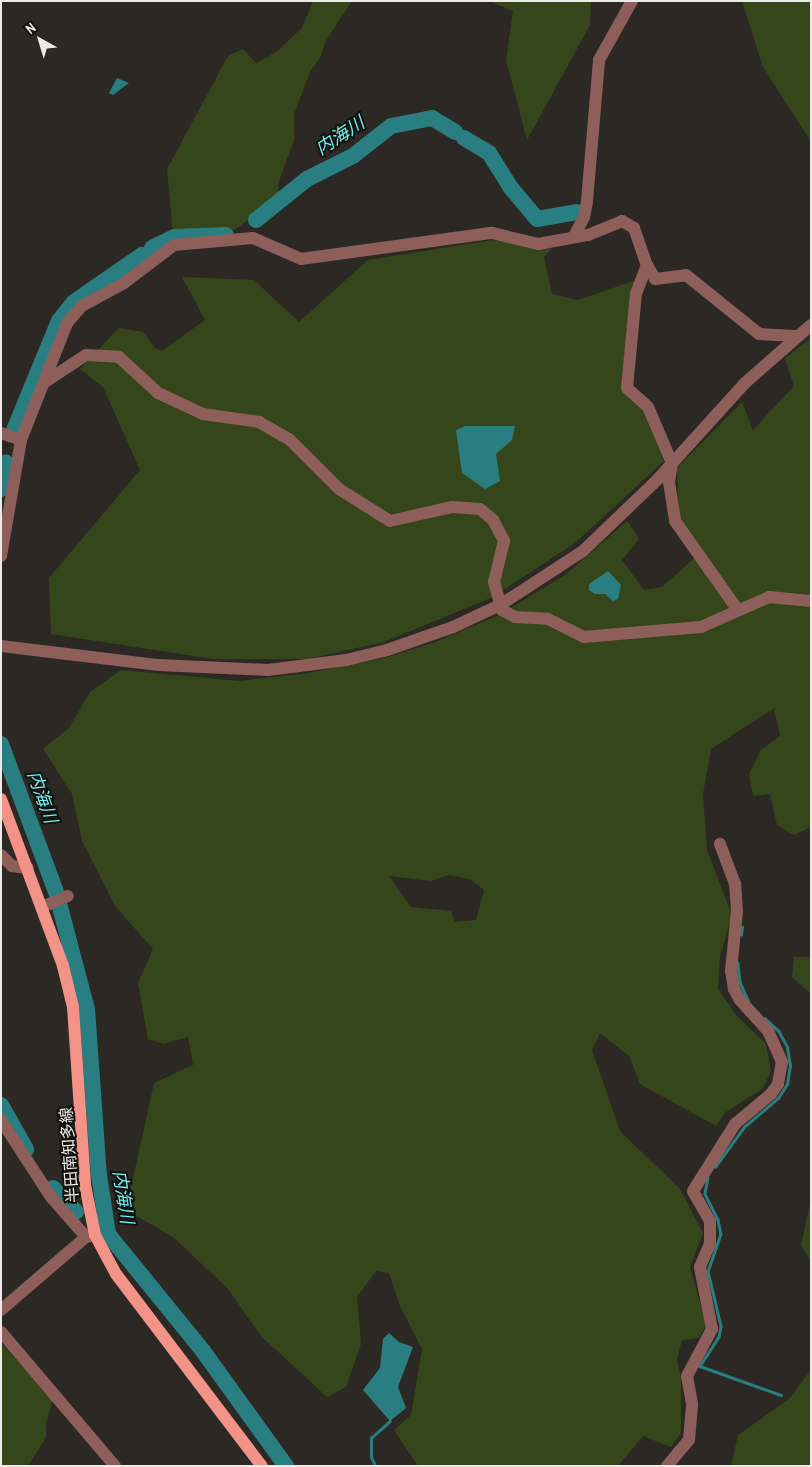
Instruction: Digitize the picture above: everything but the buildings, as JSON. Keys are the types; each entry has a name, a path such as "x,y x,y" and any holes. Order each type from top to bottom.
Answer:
{"main road":[{"name":"半田南知多線","path":"1,799 63,966 73,1007 85,1185 91,1236 116,1274 262,1466"}],"street":[{"path":"574,236 584,217 587,201 599,60 632,1"},
{"path":"1,556 21,440 67,323 82,306 124,283 174,245 253,238 300,259 492,232 538,244 588,235 622,221 634,228 647,264 655,279 686,275 759,334 795,336"},
{"path":"647,264 636,293 627,388 648,407 672,463 669,482 675,521 737,609"},
{"path":"1,646 195,668 268,670 346,660 388,650 453,627 500,604 583,551 672,463 745,383 795,336 811,325"},
{"path":"45,382 86,355 119,357 158,393 203,414 260,422 290,440 339,489 390,521 452,507 480,509 498,526 504,541 494,572 500,604 507,615 548,619 576,635 591,638 701,627 737,609 769,597 811,601"},
{"path":"1,434 21,440"},
{"path":"667,1466 690,1440 692,1404 687,1376 712,1329 700,1267 710,1244 710,1221 693,1191 735,1124 771,1094 778,1084 782,1062 768,1031 740,1000 734,989 731,971 737,911 735,884 720,844"},
{"path":"1,855 12,866 28,868"},
{"path":"42,908 68,896"},
{"path":"1,1120 51,1198 91,1236 1,1310"},
{"path":"1,1332 115,1466"}],"green space":[{"path":"313,1 352,1 325,42 321,56 310,72 294,114 294,140 278,184 279,195 235,230 173,233 167,169 228,56 243,49 256,63 275,53 302,28"},
{"path":"489,1 591,1 590,25 527,140 506,60 513,11"},
{"path":"742,1 809,1 811,4 811,142 763,67"},
{"path":"493,240 552,248 544,257 552,294 578,300 639,279 624,388 645,410 664,461 575,543 493,597 384,642 307,659 213,659 51,634 49,578 140,470 103,387 80,369 119,328 143,332 156,349 162,351 205,320 182,277 254,280 299,322 368,260"},
{"path":"811,338 811,827 794,835 777,825 770,794 753,796 749,774 761,750 780,736 774,708 711,749 703,794 707,850 732,915 720,956 718,989 736,1015 766,1044 771,1072 762,1089 726,1112 716,1126 640,1084 629,1056 600,1033 592,1050 620,1131 680,1189 703,1233 690,1267 706,1325 699,1338 682,1340 677,1359 681,1379 681,1433 671,1447 643,1436 618,1466 418,1466 394,1430 411,1415 422,1349 400,1306 389,1273 376,1271 357,1297 361,1344 346,1387 327,1397 261,1336 228,1289 173,1237 126,1210 154,1083 193,1065 188,1037 163,1044 148,1039 138,983 153,949 115,906 82,841 72,794 43,749 69,728 90,692 121,670 239,681 308,673 388,657 435,642 499,615 565,575 627,521 639,539 622,560 644,590 662,587 702,551 679,521 677,468 742,402 753,430 794,386 785,358","holes":["448,875 470,879 484,890 476,920 455,922 451,911 411,907 389,876 431,881"]},
{"path":"794,957 811,957 811,994 792,977"},
{"path":"811,1199 811,1262 801,1245"},
{"path":"1,1343 53,1400 46,1424 46,1437 28,1466 1,1466"},
{"path":"811,1370 811,1466 731,1466 738,1435 789,1399"}],"water":[{"path":"117,78 129,83 113,95 109,93"},
{"path":"465,426 515,426 512,440 496,454 500,481 485,489 462,473 456,430"},
{"path":"608,571 621,585 618,599 613,601 605,594 595,594 589,590 589,584"},
{"path":"389,1333 399,1342 413,1347 398,1387 406,1408 390,1421 363,1390 380,1368 383,1339"}],"waterway":[{"name":"内海川","path":"256,220 307,179 353,156 391,126 432,118 455,132"},
{"name":"内海川","path":"464,138 489,153 511,188 537,219 576,212"},
{"name":"内海川","path":"152,248 175,237 226,235"},
{"name":"内海川","path":"14,430 59,321 74,302 142,255"},
{"name":"内海川","path":"1,489 6,462"},
{"name":"内海川","path":"1,744 56,892"},
{"name":"内海川","path":"60,907 87,1009 99,1175 108,1234 203,1351 286,1466"},
{"path":"741,935 742,927"},
{"path":"738,963 740,982 748,1000"},
{"path":"715,1167 744,1127 778,1098 787,1084 790,1066 787,1047 778,1031 765,1019"},
{"path":"1,1105 26,1149"},
{"path":"708,1178 705,1194 718,1220 721,1234 708,1271 721,1326 719,1337 700,1366 781,1395"},
{"path":"53,1188 76,1212"},
{"path":"375,1466 371,1457 371,1438 390,1421"}]}
